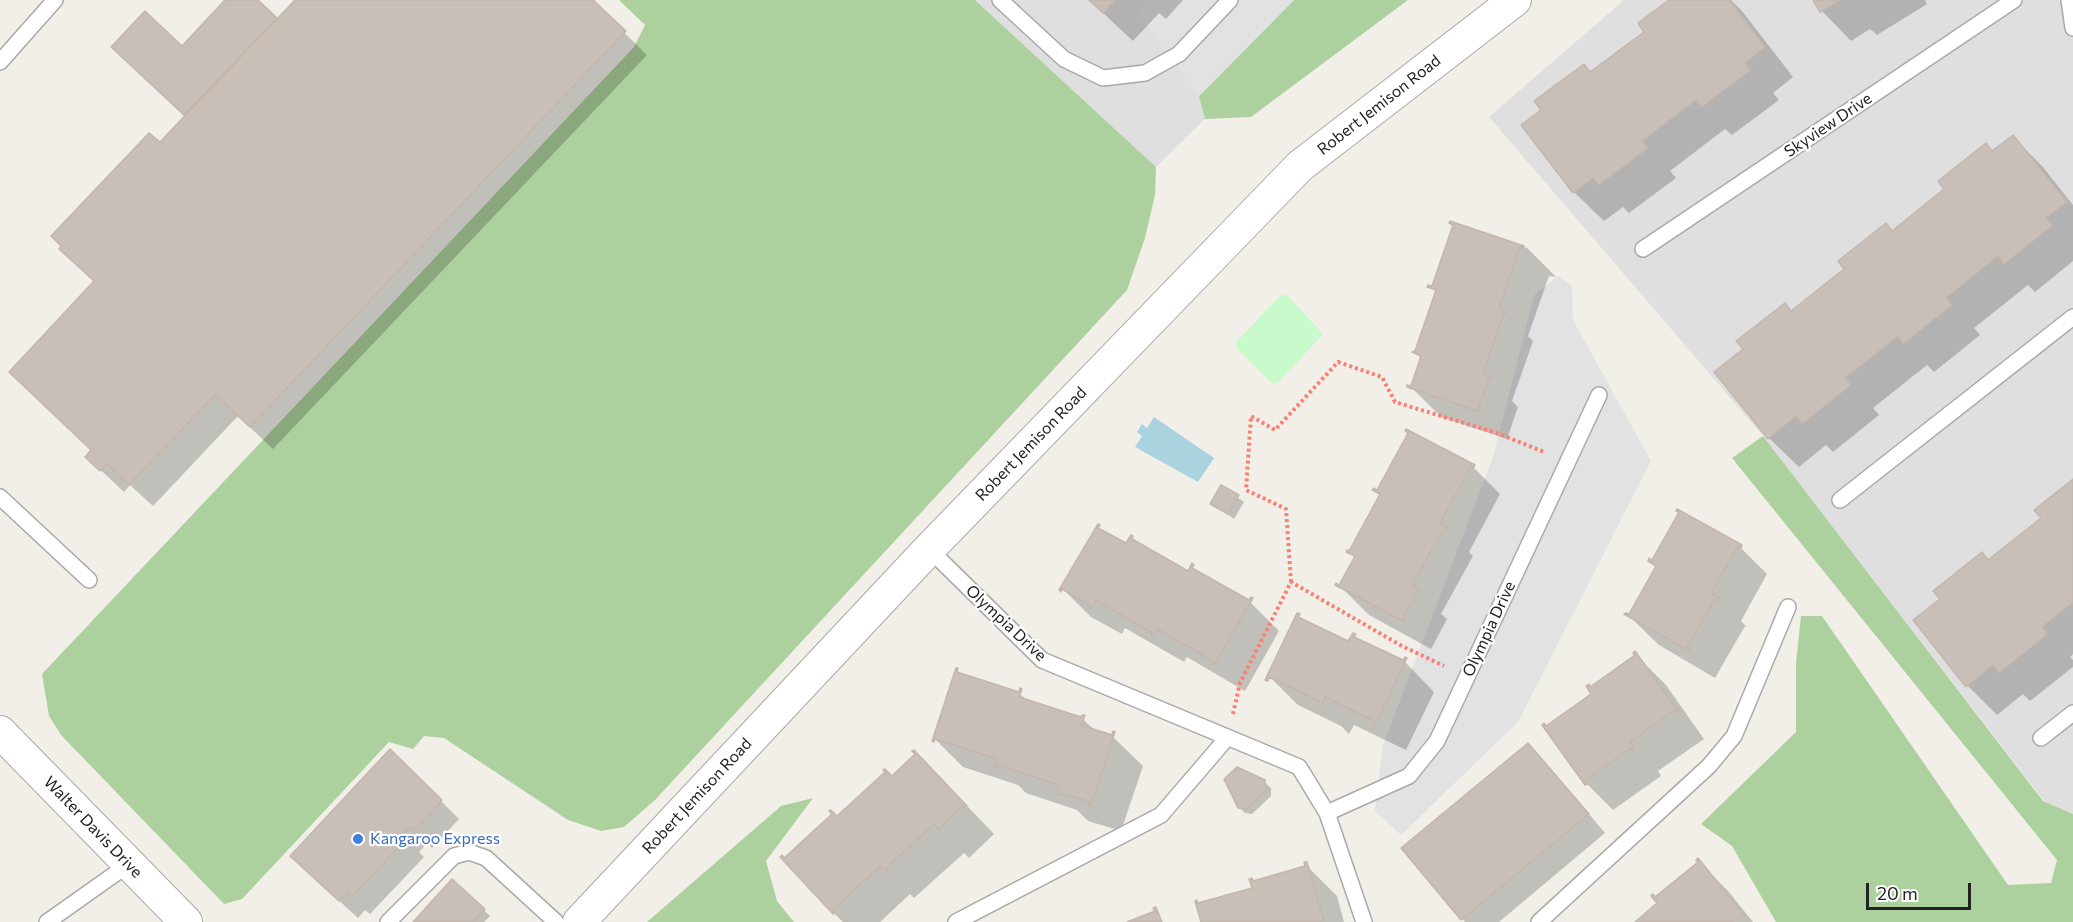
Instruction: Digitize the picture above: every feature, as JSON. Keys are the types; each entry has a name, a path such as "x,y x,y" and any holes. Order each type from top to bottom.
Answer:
{"street":[{"name":"Robert Jemison Road","path":"579,922 929,549 1300,166 1515,0"},
{"name":"Walter Davis Drive","path":"0,732 186,922"}],"lane":[{"path":"0,62 56,0"},
{"path":"1000,0 1064,59 1103,78 1145,73 1179,54 1230,0"},
{"name":"Skyview Drive","path":"1643,249 2014,0"},
{"path":"2069,0 2073,28"},
{"path":"1840,500 2073,317"},
{"name":"Olympia Drive","path":"1327,813 1409,776 1437,741 1599,395"},
{"path":"0,497 89,580"},
{"name":"Olympia Drive","path":"929,549 1042,660 1299,767 1327,813 1364,922"},
{"path":"1539,922 1709,766 1734,736 1788,607"},
{"path":"2041,738 2073,713"},
{"path":"956,922 1161,815 1227,738"},
{"path":"388,922 454,856 469,852 486,858 556,922"},
{"path":"47,922 129,864"}],"path":[{"path":"1227,738 1240,683 1291,582 1286,509 1246,490 1251,416 1275,430 1338,362 1382,377 1395,402 1497,433 1568,461"},
{"path":"1291,582 1400,645 1467,677"}],"shaded area":[{"path":"975,0 1294,0 1199,95 1205,119 1156,167"},
{"path":"1150,0 1294,0 1199,96 1138,13"},
{"path":"1624,0 2073,0 2073,814 2044,801 1763,436 1489,117"},
{"path":"1558,276 1572,285 1573,320 1651,461 1518,722 1401,835 1375,811 1383,745 1493,457 1534,295"}],"green space":[{"path":"619,0 975,0 1156,167 1155,195 1145,238 1127,290 655,800 624,827 601,831 568,820 444,738 424,736 413,749 389,742 242,899 224,904 61,735 49,716 42,674 634,47 645,25"},
{"path":"1294,0 1408,0 1251,117 1205,119 1199,96"},
{"path":"1281,295 1287,295 1323,334 1278,383 1273,384 1236,348 1236,342"},
{"path":"1763,436 2043,801 2073,814 2073,922 1776,922 1732,846 1701,824 1796,732 1796,663 1801,616 1822,616 2008,885 2051,883 2057,860 1732,458"},
{"path":"813,798 766,861 777,901 794,922 647,922 781,806"}],"water":[{"path":"1154,417 1214,458 1198,482 1135,447 1142,436 1137,432 1142,424 1147,428"}],"building":[{"path":"225,0 258,0 277,18 184,115 111,47 145,11 182,46"},
{"path":"295,0 593,0 626,31 250,427 215,395 129,485 107,464 100,471 85,457 91,450 9,372 94,281 59,249 61,246 51,236 149,133 160,142"},
{"path":"1089,0 1115,0 1103,13"},
{"path":"1669,0 1729,0 1765,47 1745,63 1751,70 1702,107 1696,100 1642,141 1648,148 1599,185 1593,178 1573,193 1521,125 1541,110 1534,101 1584,64 1590,72 1644,32 1638,23"},
{"path":"1813,0 1841,0 1820,12"},
{"path":"2013,135 2067,202 2046,218 2052,226 2004,264 1998,256 1946,298 1952,305 1903,344 1898,336 1845,378 1851,385 1802,424 1796,416 1768,439 1714,372 1743,349 1736,341 1785,303 1791,311 1844,269 1838,261 1886,223 1892,231 1944,189 1938,181 1986,143 1992,151"},
{"path":"1450,221 1524,246 1520,247 1499,308 1507,311 1506,314 1504,312 1483,374 1492,377 1489,379 1478,409 1480,412 1407,387 1407,385 1411,386 1421,356 1412,352 1415,351 1436,290 1427,287 1432,286 1453,225 1449,223"},
{"path":"1406,429 1475,465 1473,468 1471,466 1440,523 1447,527 1444,528 1412,585 1421,590 1418,590 1403,621 1335,585 1336,583 1339,585 1355,556 1346,552 1349,551 1380,494 1372,490 1374,488 1377,490 1408,433"},
{"path":"2073,479 2073,602 2042,627 2048,634 1999,673 1993,665 1966,687 1913,620 1940,599 1933,591 1982,552 1988,560 2041,518 2034,510"},
{"path":"1221,485 1239,495 1228,514 1210,504"},
{"path":"1677,509 1742,545 1741,548 1738,546 1711,593 1719,598 1718,601 1715,599 1687,647 1689,651 1624,614 1629,614 1656,566 1648,561 1649,558 1652,560 1679,512 1676,511"},
{"path":"1098,524 1100,525 1098,528 1126,543 1131,535 1133,536 1132,539 1188,571 1192,563 1194,565 1192,568 1249,600 1253,598 1214,665 1213,661 1157,629 1153,636 1152,633 1096,600 1091,609 1090,605 1062,589 1061,592 1059,590"},
{"path":"1297,613 1300,614 1298,617 1348,641 1353,633 1356,634 1354,637 1403,660 1407,658 1375,725 1374,721 1325,697 1321,706 1318,705 1319,701 1269,677 1268,681 1265,680"},
{"path":"1635,651 1678,711 1675,710 1630,742 1635,750 1631,748 1585,780 1587,784 1585,785 1542,725 1544,723 1546,726 1591,694 1586,686 1589,684 1590,687 1635,655 1633,653"},
{"path":"956,668 958,668 957,672 1019,692 1020,688 1022,689 1019,697 1081,717 1085,715 1081,725 1112,735 1113,731 1115,732 1091,806 1090,802 1060,793 1056,794 1059,785 997,765 994,767 997,759 935,739 934,742 932,741"},
{"path":"1528,743 1589,814 1461,920 1401,848"},
{"path":"390,749 442,800 413,831 409,827 402,834 407,838 351,898 347,893 339,901 290,856"},
{"path":"914,750 967,806 965,808 963,806 940,828 940,831 934,824 886,868 888,870 886,872 880,866 833,910 835,912 833,914 780,857 782,855 784,858 832,814 829,811 831,810 837,816 885,772 883,770 885,769 892,776 915,754 912,751"},
{"path":"1237,767 1265,780 1266,790 1246,809 1238,808 1224,779"},
{"path":"1698,858 1744,915 1732,922 1635,922 1657,903 1651,896 1653,894 1655,897 1698,862 1696,860"},
{"path":"1304,862 1307,862 1324,922 1201,922 1195,901 1197,900 1198,903 1252,888 1249,879 1252,878 1253,881 1305,866"},
{"path":"452,879 485,909 473,922 413,922"},
{"path":"1156,907 1162,922 1127,922 1155,911 1153,908"}],"place":[{"name":"Kangaroo Express","path":"358,839"}]}
